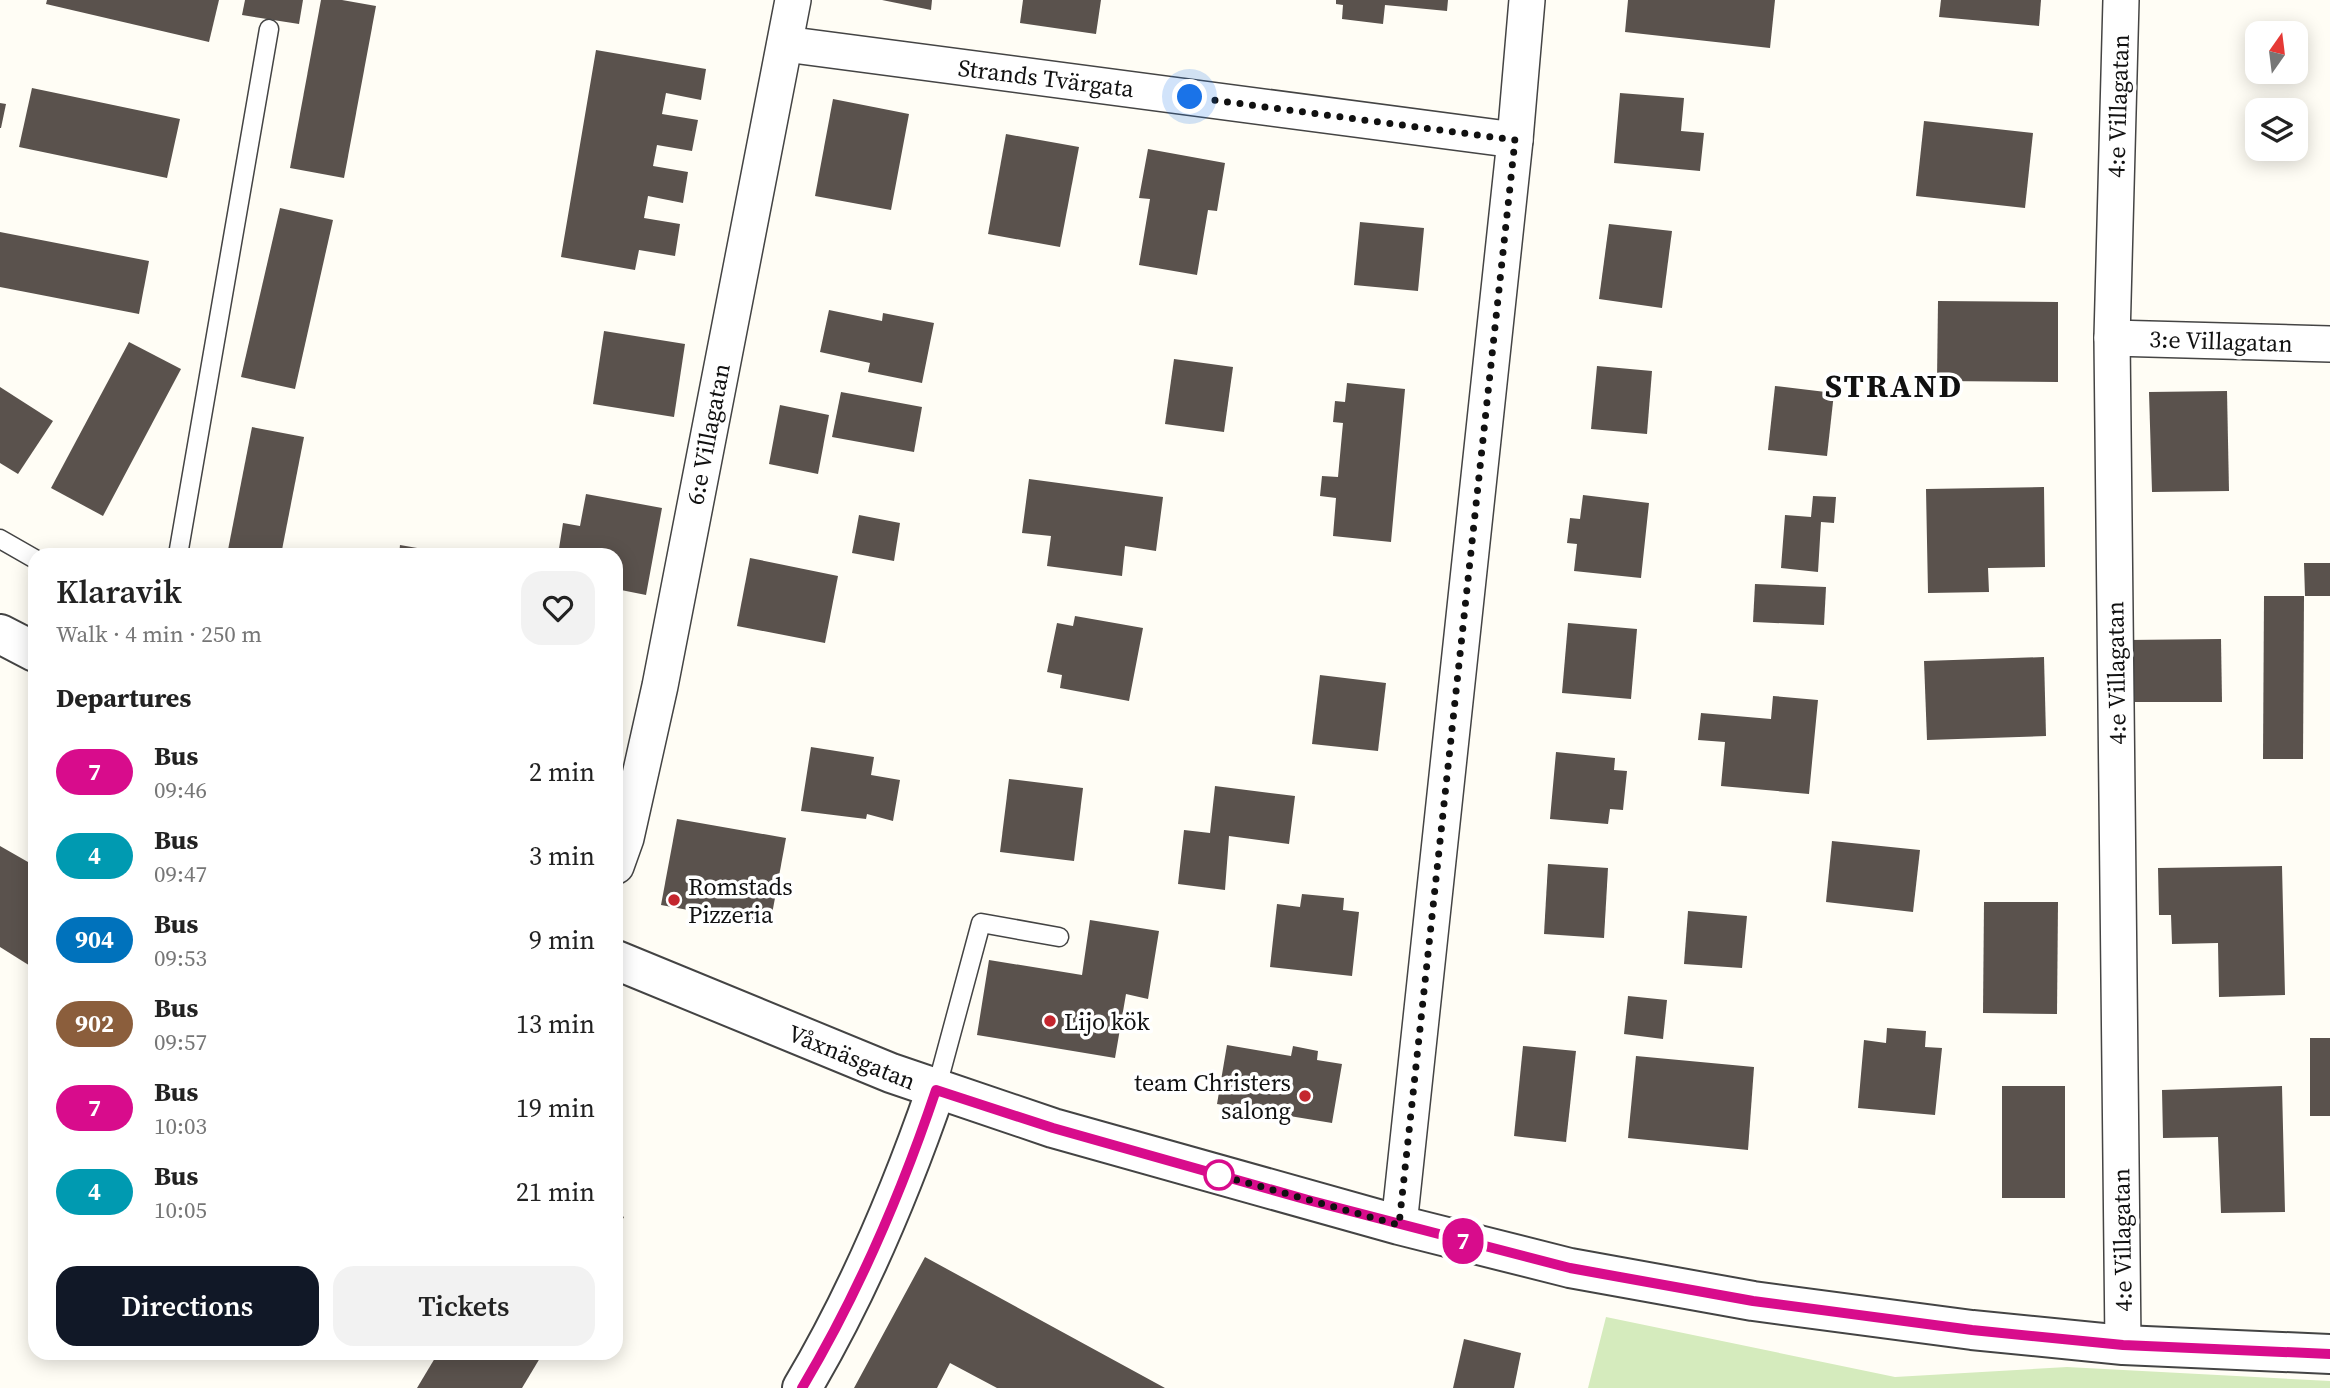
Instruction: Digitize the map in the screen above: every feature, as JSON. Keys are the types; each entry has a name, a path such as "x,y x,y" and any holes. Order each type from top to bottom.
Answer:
{"street":[{"name":"6:e Villagatan","path":"623,846 660,686 793,0"},
{"path":"1399,1225 1515,140 1527,0"},
{"name":"4:e Villagatan","path":"2121,0 2112,338 2123,1345"},
{"name":"Strands Tvärgata","path":"785,44 1515,140"},
{"name":"3:e Villagatan","path":"2112,338 2330,344"},
{"path":"0,634 28,648"},
{"name":"Våxnäsgatan","path":"623,963 891,1073 1053,1128 1399,1225 1570,1268 1753,1301 1972,1330 2123,1345 2330,1354"},
{"path":"802,1388 830,1341 860,1281 913,1156 936,1090"}],"lane":[{"path":"178,548 269,29"},
{"path":"0,539 28,555"},
{"path":"936,1090 981,923 1059,937"}],"green space":[{"path":"1606,1317 1895,1377 2067,1367 2330,1381 2330,1388 1588,1388"}],"building":[{"path":"47,0 219,0 209,42 46,4"},
{"path":"245,0 303,0 299,24 242,15"},
{"path":"321,0 342,0 376,6 344,178 290,168"},
{"path":"882,0 932,0 931,10"},
{"path":"1023,0 1101,0 1096,34 1020,23"},
{"path":"1336,0 1448,0 1447,11 1385,5 1383,24 1342,19 1343,5 1336,4"},
{"path":"1628,0 1775,0 1770,48 1625,32"},
{"path":"1941,0 2041,0 2039,26 1939,17"},
{"path":"596,50 706,69 701,100 666,93 662,114 698,120 692,151 657,145 653,166 688,172 683,203 648,196 644,218 680,224 675,256 639,250 635,270 561,257"},
{"path":"32,88 180,119 167,178 19,147"},
{"path":"1620,93 1684,98 1681,131 1704,133 1700,171 1614,163"},
{"path":"833,99 909,114 891,210 815,196"},
{"path":"0,103 6,104 1,128 0,128"},
{"path":"1924,121 2033,133 2025,208 1916,196"},
{"path":"1006,134 1079,147 1060,247 988,234"},
{"path":"1148,149 1225,163 1217,211 1208,210 1197,275 1139,265 1150,199 1139,198"},
{"path":"280,208 333,220 295,389 241,377"},
{"path":"1360,222 1424,228 1418,291 1354,285"},
{"path":"1609,224 1672,231 1662,308 1599,299"},
{"path":"0,232 149,261 139,314 0,287"},
{"path":"1938,301 2058,302 2058,382 1937,381"},
{"path":"829,310 882,321 883,313 934,323 922,383 868,372 870,363 820,352"},
{"path":"604,331 685,344 674,417 593,404"},
{"path":"129,342 181,369 103,516 51,488"},
{"path":"1174,359 1233,367 1224,432 1165,424"},
{"path":"1597,366 1652,371 1647,434 1591,429"},
{"path":"1347,383 1405,389 1391,542 1333,536 1336,498 1320,496 1322,476 1338,477 1343,423 1333,422 1335,401 1345,402"},
{"path":"1775,386 1834,393 1827,456 1768,450"},
{"path":"0,387 53,421 18,474 0,463"},
{"path":"2227,391 2229,491 2152,492 2149,392"},
{"path":"841,392 922,407 914,452 832,437"},
{"path":"780,405 829,415 818,474 769,464"},
{"path":"252,427 304,437 282,548 228,548"},
{"path":"1029,479 1163,497 1156,551 1125,546 1122,576 1047,566 1051,536 1022,533"},
{"path":"2044,487 2045,567 1988,568 1989,592 1928,593 1926,489"},
{"path":"586,494 662,508 646,595 623,590 623,548 559,548 563,523 580,526"},
{"path":"1583,495 1649,503 1641,578 1574,571 1577,544 1567,543 1570,518 1580,519"},
{"path":"1813,496 1836,497 1834,523 1821,522 1818,572 1781,568 1785,515 1811,517"},
{"path":"859,515 900,523 894,561 852,553"},
{"path":"750,558 838,576 825,643 737,626"},
{"path":"2304,563 2330,563 2330,596 2305,596"},
{"path":"1755,584 1826,587 1824,625 1753,622"},
{"path":"2264,596 2304,596 2303,759 2263,759"},
{"path":"1075,616 1143,628 1129,701 1060,688 1062,675 1047,672 1057,623 1073,626"},
{"path":"1568,623 1637,629 1631,699 1562,693"},
{"path":"2221,639 2222,702 2128,702 2127,640"},
{"path":"2044,657 2046,736 1927,740 1924,661"},
{"path":"1320,675 1386,683 1378,751 1312,744"},
{"path":"1773,696 1818,700 1809,794 1721,786 1725,742 1698,740 1701,713 1771,719"},
{"path":"811,747 874,757 871,775 900,780 893,821 867,814 866,819 801,811"},
{"path":"1556,752 1615,758 1614,770 1627,771 1623,810 1610,809 1608,824 1550,819"},
{"path":"1009,779 1083,788 1074,861 1000,852"},
{"path":"1215,786 1295,796 1289,844 1229,836 1225,890 1178,884 1184,830 1210,833"},
{"path":"677,819 786,838 770,925 661,905"},
{"path":"1832,841 1920,850 1913,912 1826,902"},
{"path":"0,846 28,862 28,965 0,947"},
{"path":"1548,864 1608,868 1604,938 1544,934"},
{"path":"2282,866 2285,995 2219,997 2218,943 2172,944 2171,915 2159,915 2158,868"},
{"path":"1302,894 1344,898 1343,910 1359,912 1352,976 1270,967 1277,904 1300,907"},
{"path":"1984,902 2058,902 2057,1014 1983,1013"},
{"path":"1688,911 1747,916 1742,968 1684,964"},
{"path":"1090,920 1159,931 1148,999 1126,994 1115,1058 977,1035 989,960 1082,975"},
{"path":"1628,996 1667,1000 1663,1039 1624,1034"},
{"path":"1887,1028 1926,1031 1925,1047 1942,1048 1935,1115 1858,1108 1864,1040 1886,1043"},
{"path":"2310,1038 2330,1038 2330,1116 2310,1116"},
{"path":"1227,1045 1291,1056 1293,1046 1318,1051 1317,1060 1342,1064 1332,1123 1217,1104"},
{"path":"1523,1046 1576,1051 1566,1142 1514,1136"},
{"path":"1636,1056 1754,1067 1748,1150 1628,1138"},
{"path":"2002,1086 2065,1086 2065,1198 2002,1198"},
{"path":"2282,1086 2285,1212 2221,1213 2218,1137 2163,1138 2162,1090"},
{"path":"925,1257 1165,1388 997,1388 950,1363 937,1388 854,1388"},
{"path":"1464,1339 1521,1353 1514,1388 1453,1388"},
{"path":"434,1360 539,1360 522,1388 417,1388"}],"bus line":[{"name":"7","path":"802,1388 830,1341 860,1281 913,1156 936,1090 1053,1128 1308,1200 1570,1268 1753,1301 1972,1330 2123,1345 2330,1354"}],"place":[{"name":"Romstads Pizzeria","path":"674,900"},
{"name":"Lijo kök","path":"1050,1021"},
{"name":"team Christers salong","path":"1305,1096"}],"district":[{"name":"STRAND","path":"1894,386"}],"route":[{"path":"1190,97 1515,140 1399,1225 1219,1175"}]}
